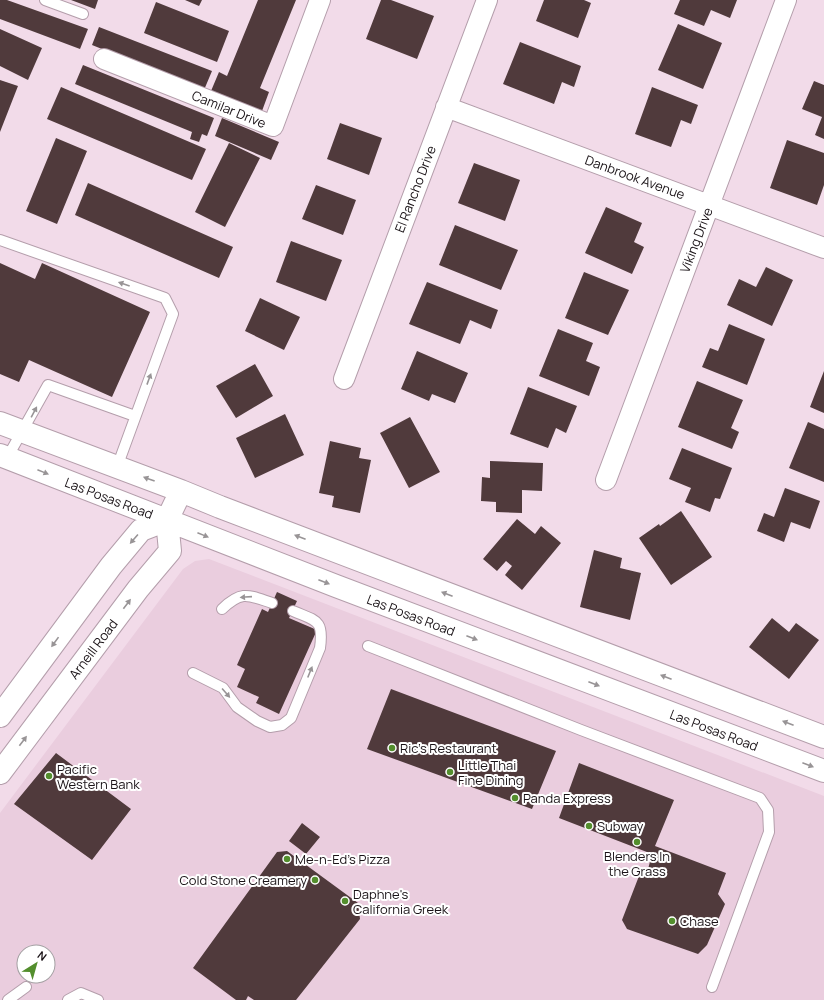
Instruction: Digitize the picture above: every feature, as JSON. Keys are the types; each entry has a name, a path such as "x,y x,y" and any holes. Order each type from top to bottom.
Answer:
{"main road":[{"path":"0,423 824,737"},
{"name":"Las Posas Road","path":"4,456 336,586 824,771"},
{"path":"0,716 111,566 141,530 167,520 181,491"},
{"name":"Arneill Road","path":"0,773 138,589 170,551 167,520"}],"street":[{"name":"Camilar Drive","path":"104,59 273,126 320,0"},
{"name":"El Rancho Drive","path":"344,379 487,0"},
{"name":"Viking Drive","path":"606,480 786,0"},
{"name":"Danbrook Avenue","path":"446,107 824,248"}],"lane":[{"path":"45,0 83,14"},
{"path":"0,240 165,298 173,314 135,416 118,467"},
{"path":"4,456 23,431 48,385 135,416"},
{"path":"222,609 233,598 249,595 272,603"},
{"path":"193,673 222,688 237,707 257,721 270,727 282,725 291,718 320,648 322,636 321,628 316,621 293,611"},
{"path":"368,646 581,730 760,798 768,810 769,832 712,986"},
{"path":"8,1000 26,987"},
{"path":"68,1000 81,993 98,1000"}],"shaded area":[{"path":"209,559 824,796 824,1000 0,1000 0,813 183,569 195,561"}],"building":[{"path":"0,0 7,0 88,29 80,49 0,19"},
{"path":"71,0 98,0 95,9"},
{"path":"185,0 202,0 199,6"},
{"path":"258,0 296,0 260,88 269,92 262,111 211,91 219,72 227,76"},
{"path":"381,0 391,0 434,16 417,59 366,39"},
{"path":"544,0 584,0 591,3 578,38 536,21"},
{"path":"680,0 737,0 730,18 711,10 704,26 674,14"},
{"path":"156,2 229,31 217,62 144,33"},
{"path":"678,24 722,43 703,89 658,70"},
{"path":"99,27 212,71 204,90 92,45"},
{"path":"0,29 42,48 28,80 0,66"},
{"path":"520,42 581,66 574,87 562,82 554,104 503,84"},
{"path":"83,65 214,118 207,136 202,134 199,142 190,139 192,132 75,84"},
{"path":"0,80 18,86 0,132"},
{"path":"814,81 824,85 824,139 815,135 822,117 802,109"},
{"path":"61,87 206,149 192,180 47,119"},
{"path":"652,87 698,105 691,124 681,120 671,147 635,134"},
{"path":"222,118 279,142 271,160 215,136"},
{"path":"340,123 382,138 369,175 327,159"},
{"path":"56,138 87,151 57,224 26,211"},
{"path":"787,140 824,153 824,185 817,205 770,188"},
{"path":"229,143 260,158 225,227 195,212"},
{"path":"474,163 520,180 505,221 458,203"},
{"path":"88,183 233,247 219,278 75,215"},
{"path":"316,185 356,200 343,235 302,219"},
{"path":"606,207 642,223 634,242 644,247 632,274 585,253"},
{"path":"455,225 518,250 501,290 439,265"},
{"path":"291,241 342,260 326,301 276,282"},
{"path":"0,263 35,279 42,263 150,312 112,397 29,360 19,382 0,374"},
{"path":"766,267 793,280 772,326 727,305 739,279 756,287"},
{"path":"584,272 629,290 608,335 565,318"},
{"path":"427,282 498,310 491,329 470,320 460,344 409,324"},
{"path":"260,298 300,317 284,350 245,331"},
{"path":"729,324 765,339 747,385 702,367 710,348 718,351"},
{"path":"558,329 593,343 586,361 600,367 589,396 539,376"},
{"path":"417,351 468,373 455,403 432,394 429,401 401,389"},
{"path":"255,364 273,396 236,418 216,386"},
{"path":"824,371 824,413 810,407"},
{"path":"697,381 743,400 731,428 739,432 732,449 678,427"},
{"path":"528,387 577,406 566,433 556,428 548,448 510,434"},
{"path":"285,414 304,455 255,478 236,438"},
{"path":"410,417 440,472 409,488 380,433"},
{"path":"808,422 824,429 824,482 789,468"},
{"path":"330,441 361,448 359,458 371,460 360,513 332,507 334,496 319,493"},
{"path":"682,448 732,468 720,499 715,498 710,512 685,502 691,488 669,479"},
{"path":"490,461 543,463 542,491 522,490 522,513 496,512 496,502 481,501 482,477 490,478"},
{"path":"785,488 820,501 810,529 791,522 784,542 757,531 764,513 774,517"},
{"path":"681,511 712,557 671,585 639,538 659,524 660,526"},
{"path":"517,519 535,534 541,526 561,543 522,590 505,575 512,566 506,561 497,571 483,559"},
{"path":"594,550 622,558 620,568 641,573 630,620 580,607"},
{"path":"277,592 297,601 289,618 317,630 279,714 256,703 259,697 237,687 245,669 237,665 262,609 268,612"},
{"path":"772,618 789,632 796,623 819,640 789,679 749,647"},
{"path":"391,689 556,751 532,809 367,749"},
{"path":"56,753 131,809 92,860 14,804"},
{"path":"579,763 674,800 655,846 726,873 718,894 725,904 707,945 698,954 627,929 622,920 639,876 647,873 652,854 559,818"},
{"path":"302,823 320,837 306,854 289,841"},
{"path":"287,851 358,903 360,919 296,1000 254,1000 248,996 246,1000 236,1000 193,968 277,852"}],"place":[{"name":"Ric's Restaurant","path":"392,748"},
{"name":"Little Thai Fine Dining","path":"450,772"},
{"name":"Pacific Western Bank","path":"49,776"},
{"name":"Panda Express","path":"515,798"},
{"name":"Subway","path":"589,826"},
{"name":"Blenders In the Grass","path":"637,842"},
{"name":"Me-n-Ed's Pizza","path":"287,859"},
{"name":"Cold Stone Creamery","path":"315,880"},
{"name":"Daphne's California Greek","path":"345,901"},
{"name":"Chase","path":"672,921"}]}
